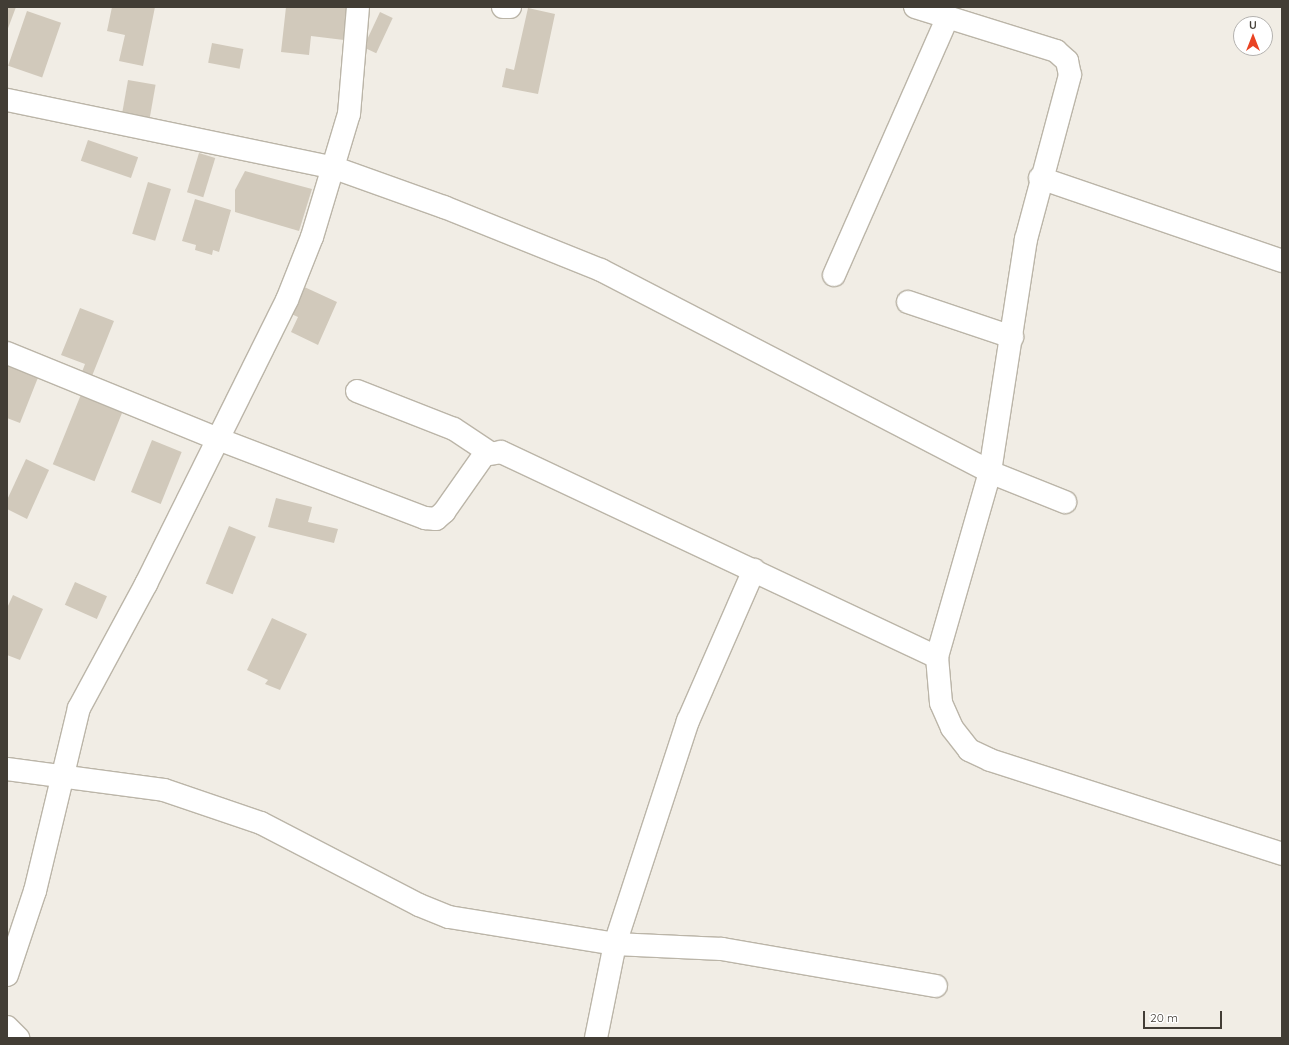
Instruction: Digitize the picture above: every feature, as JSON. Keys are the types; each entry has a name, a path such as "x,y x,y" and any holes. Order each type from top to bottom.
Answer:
{"street":[{"path":"7,976 36,891 60,776 78,708 146,584 287,300 334,168 349,114 358,7"},
{"path":"503,7 510,7"},
{"path":"915,7 1056,52 1067,62 1070,74 1040,178 1026,239 990,472 937,657 941,703 952,728 969,750 1282,854"},
{"path":"834,275 948,17"},
{"path":"7,100 334,168 444,207 601,270 990,472 1065,502"},
{"path":"1040,178 1282,261"},
{"path":"908,302 1012,337"},
{"path":"7,353 218,439 425,518 436,519 484,455 501,452 937,657"},
{"path":"357,391 454,429 490,453"},
{"path":"596,1038 615,944 688,721 754,570"},
{"path":"7,769 164,790 261,823 419,905 449,917 615,944 722,949 936,986"},
{"path":"7,1027 18,1038"}],"building":[{"path":"7,7 16,7 7,31"},
{"path":"112,7 155,7 143,66 119,61 125,35 107,31"},
{"path":"286,7 347,7 344,40 311,36 309,55 281,52"},
{"path":"528,8 555,14 538,94 502,87 506,68 514,70"},
{"path":"27,11 61,23 42,78 8,66"},
{"path":"380,12 393,18 376,53 364,47"},
{"path":"212,43 243,49 240,69 208,63"},
{"path":"128,80 156,85 149,123 121,118"},
{"path":"88,140 138,157 131,178 81,161"},
{"path":"199,153 215,158 203,197 187,192"},
{"path":"245,171 312,189 299,231 235,212 235,190"},
{"path":"148,182 171,189 155,241 132,234"},
{"path":"195,199 231,210 219,252 213,250 212,255 195,250 196,245 182,241"},
{"path":"300,285 337,302 318,345 291,332 298,317 287,312"},
{"path":"80,308 114,321 92,376 82,372 85,364 61,355"},
{"path":"7,363 39,375 20,423 7,418"},
{"path":"82,392 124,409 95,481 53,464"},
{"path":"152,440 182,452 161,504 131,492"},
{"path":"26,459 49,470 27,519 7,509 7,500"},
{"path":"276,498 312,507 308,522 338,529 334,543 268,527"},
{"path":"229,526 256,537 233,594 206,583"},
{"path":"75,582 107,596 97,619 65,605"},
{"path":"13,595 43,609 20,660 7,655 7,608"},
{"path":"272,618 307,634 280,690 265,684 268,680 247,670"}]}
